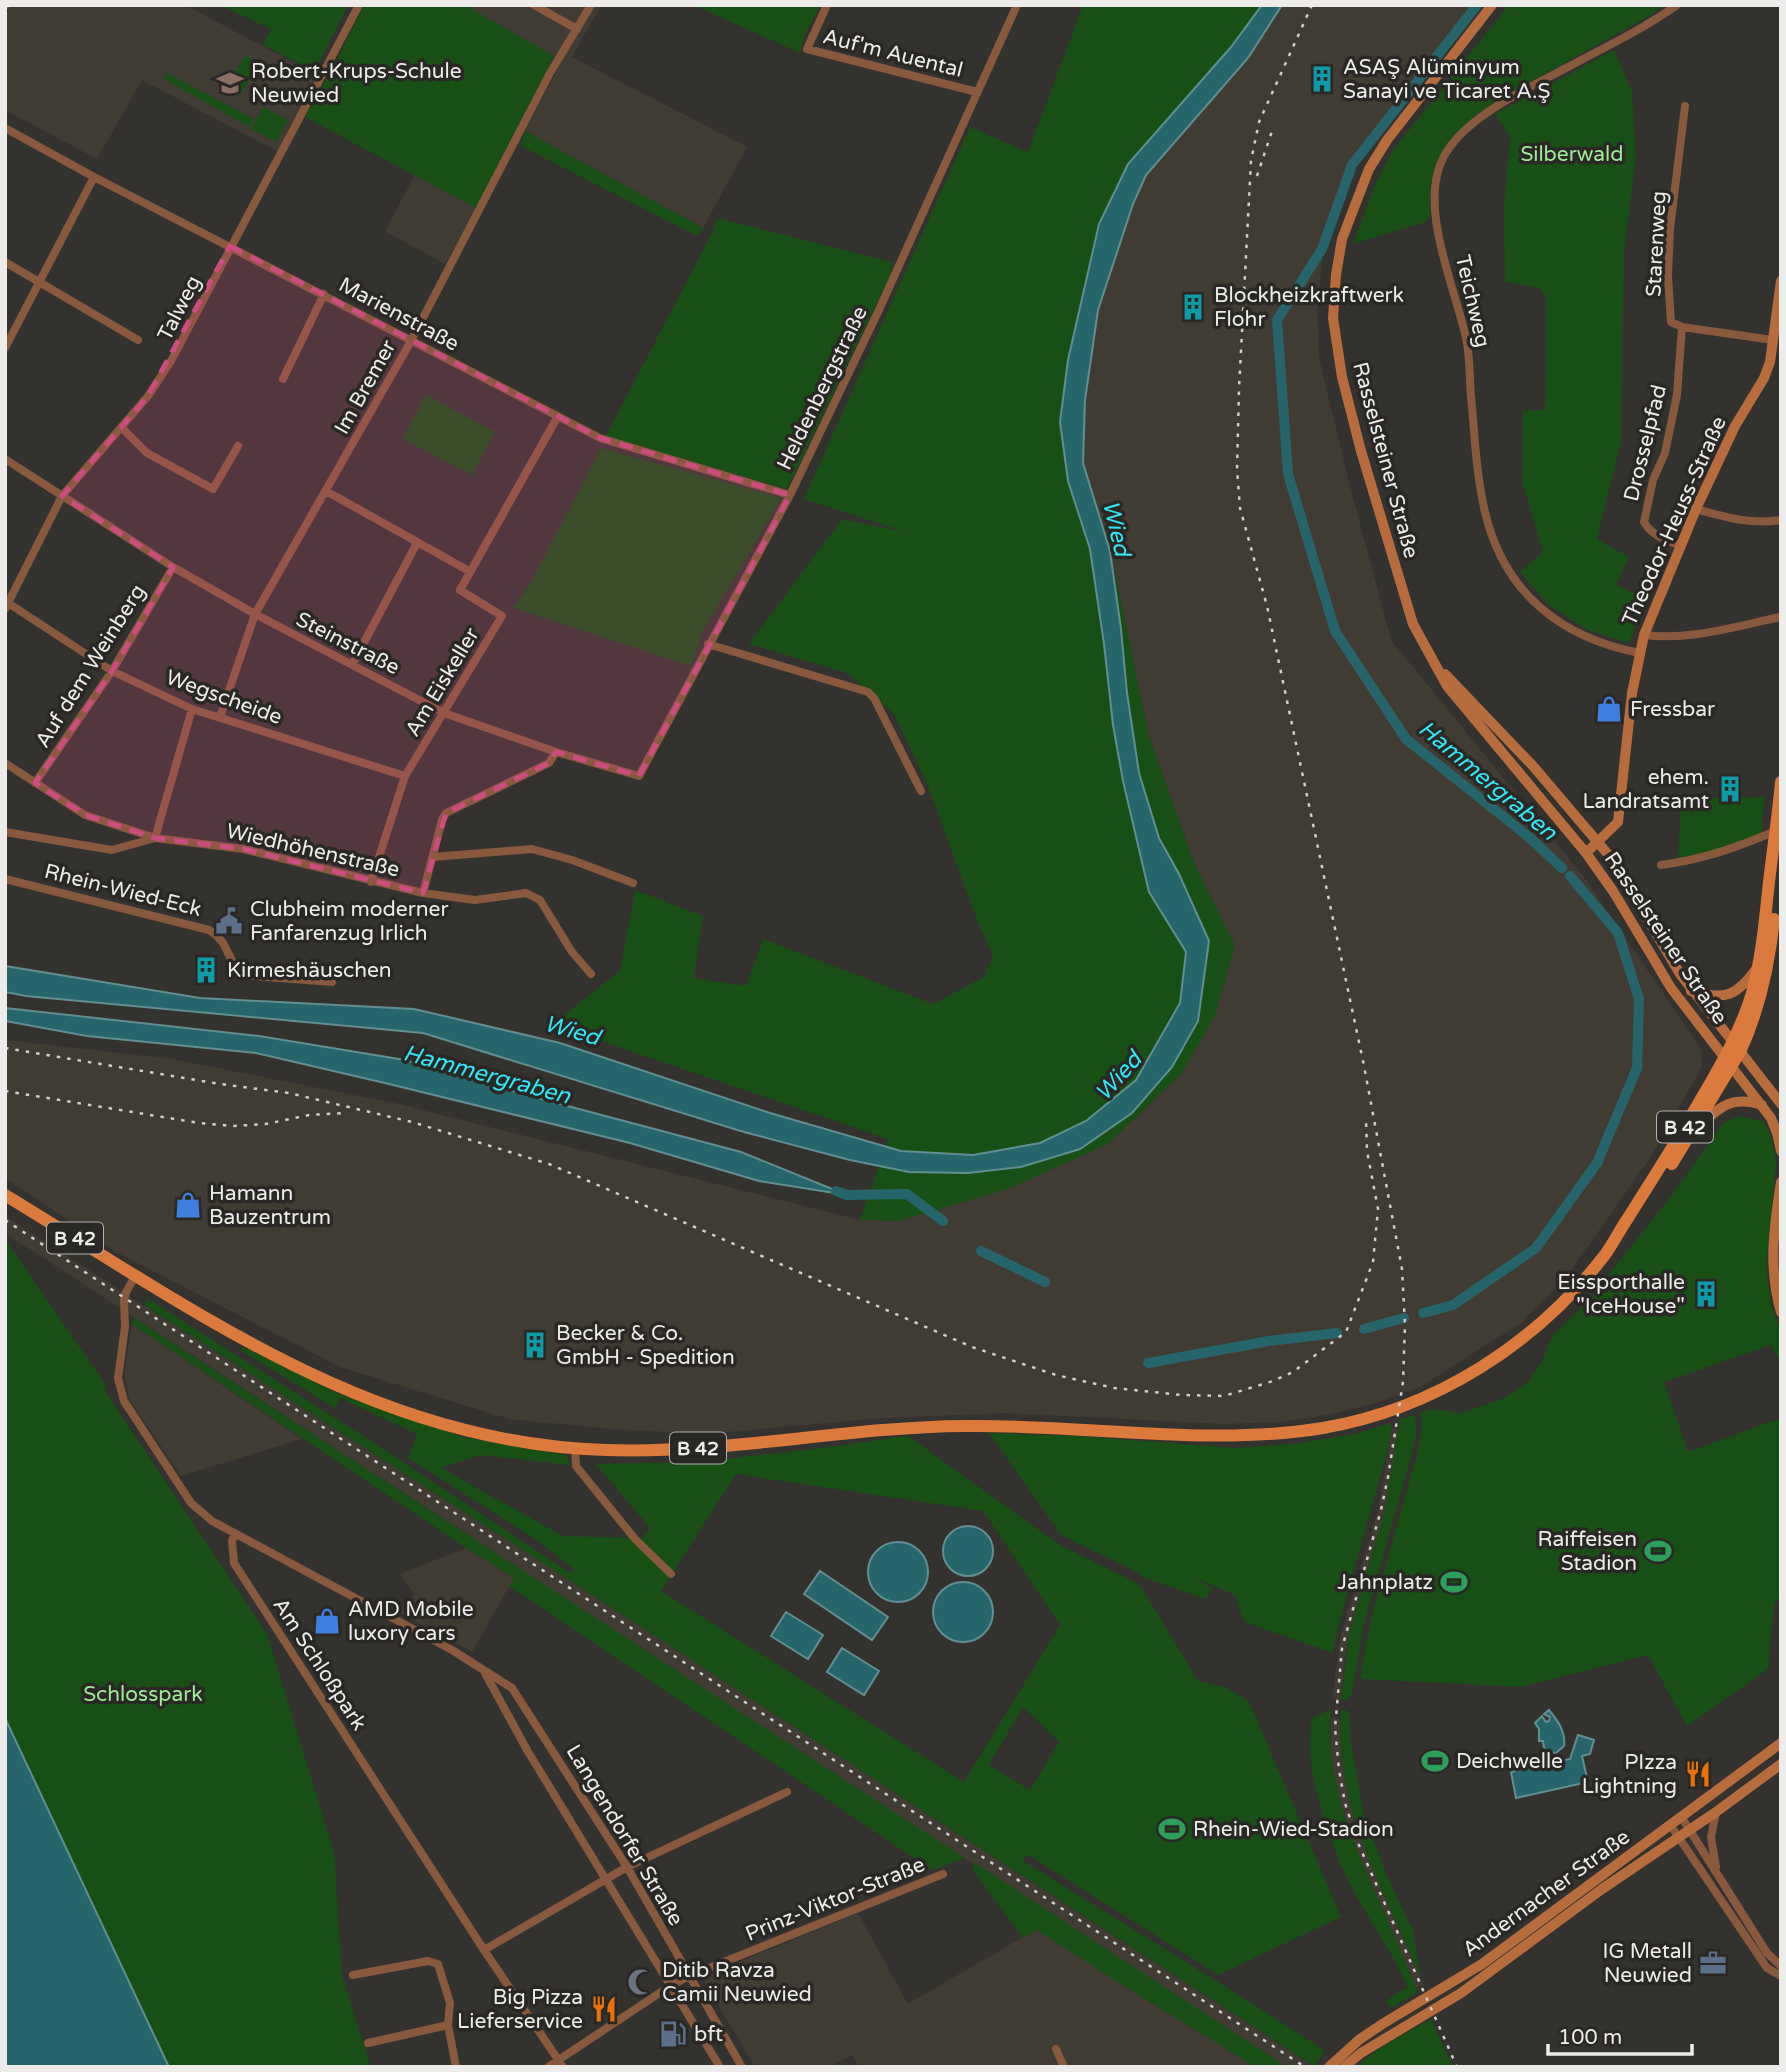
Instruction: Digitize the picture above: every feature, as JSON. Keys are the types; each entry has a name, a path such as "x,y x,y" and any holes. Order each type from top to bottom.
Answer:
{"main road":[{"name":"B 42","path":"1736,1048 1758,966 1779,830 1781,782"},
{"name":"B 42","path":"5,1195 283,1361 366,1400 417,1418 471,1433 524,1443 625,1451 681,1449 877,1430 958,1426 1024,1426 1236,1435 1293,1432 1338,1425 1415,1402 1446,1388 1485,1365 1548,1315 1592,1270 1631,1224 1695,1129 1758,1007 1768,969 1777,877 1775,845"},
{"name":"B 42","path":"1614,1242 1728,1063"}],"street":[{"name":"Talweg","path":"7,606 62,496 148,396 171,361 359,5"},
{"path":"534,5 577,29"},
{"name":"Im Bremer","path":"220,717 254,614 411,341 550,73 591,5"},
{"name":"Auf'm Auental","path":"827,5 807,49 977,92"},
{"name":"Heldenbergstraße","path":"639,776 790,495 878,312 1017,5"},
{"name":"Rasselsteiner Straße","path":"1492,5 1405,115 1369,169 1342,239 1334,296 1336,344 1366,471 1413,624 1447,686 1587,853 1671,988 1728,1063"},
{"name":"Teichweg","path":"1640,653 1594,641 1563,626 1540,607 1517,582 1502,560 1485,514 1476,452 1467,343 1435,218 1436,180 1443,157 1458,137 1480,118 1542,81 1654,21 1676,5"},
{"name":"Starenweg","path":"1682,327 1671,322 1668,276 1670,229 1685,106"},
{"name":"Marienstraße","path":"5,128 94,177 600,438 790,495"},
{"path":"5,348 94,177"},
{"path":"5,262 138,340"},
{"name":"Theodor-Heuss-Straße","path":"1587,853 1618,822 1632,693 1644,635 1696,509 1735,426 1770,362 1781,281"},
{"path":"283,379 324,294"},
{"path":"1682,327 1773,340"},
{"name":"Drosselpfad","path":"1681,546 1661,538 1644,522 1653,480 1665,453 1678,395 1682,327"},
{"path":"326,491 469,571 558,416"},
{"path":"121,427 146,453 213,489 237,446"},
{"name":"Steinstraße","path":"5,459 173,567 254,614 444,713 556,752 639,776"},
{"path":"1696,509 1735,520 1781,520"},
{"path":"352,665 417,543"},
{"name":"Auf dem Weinberg","path":"35,783 112,671 173,567"},
{"name":"Am Eiskeller","path":"371,882 405,776 502,616 460,590 469,571"},
{"name":"Wegscheide","path":"7,606 112,671 192,709 405,776"},
{"path":"1644,635 1664,638 1683,636 1781,617"},
{"path":"708,644 868,692 874,698 921,791"},
{"name":"Rasselsteiner Straße","path":"1438,667 1533,766 1599,841 1624,877 1691,991 1736,1048"},
{"path":"5,832 112,850 155,838 192,709"},
{"path":"424,893 446,813 550,763 556,752"},
{"name":"Wiedhöhenstraße","path":"5,763 85,815 155,838 243,849 424,893 475,900 526,893 540,900 572,952 592,974"},
{"path":"1661,865 1708,857 1779,830"},
{"path":"433,857 532,849 633,883"},
{"name":"Rhein-Wied-Eck","path":"5,879 194,924 209,930 221,937 233,967 243,975 332,982"},
{"path":"1691,991 1712,996 1734,993 1758,966"},
{"path":"1736,1048 1781,1104"},
{"path":"1728,1063 1774,1124 1781,1151"},
{"path":"1695,1129 1731,1102 1746,1101 1762,1105"},
{"path":"1780,1305 1773,1273 1773,1248 1781,1182"},
{"path":"136,1275 124,1300 125,1328 118,1378 122,1396 191,1503 201,1513 235,1533"},
{"path":"575,1449 576,1466 635,1539 671,1574"},
{"name":"Langendorfer Straße","path":"235,1533 452,1650 512,1688 626,1867 741,2067"},
{"name":"Am Schloßpark","path":"235,1533 232,1541 234,1563 484,1950 561,2063"},
{"name":"Langendorfer Straße","path":"484,1671 605,1880 720,2067"},
{"name":"Andernacher Straße","path":"1329,2067 1360,2039 1482,1964 1781,1743"},
{"name":"Andernacher Straße","path":"1344,2067 1377,2043 1461,1993 1602,1889 1716,1812 1781,1764"},
{"path":"484,1950 626,1867 787,1793"},
{"path":"1716,1812 1711,1837 1717,1873"},
{"path":"1682,1818 1767,1953 1781,1966"},
{"path":"1671,1826 1767,1968 1781,1976"},
{"name":"Prinz-Viktor-Straße","path":"548,2067 561,2063 689,1976 943,1874"},
{"path":"352,1975 433,1961 438,1964 450,2003 448,2025 456,2067"},
{"path":"368,2043 448,2025"},
{"path":"1056,2049 1064,2067"}],"highlighted area":[{"path":"230,246 600,438 790,495 639,776 556,752 549,763 446,813 423,893 243,849 155,838 85,815 35,783 112,671 173,567 62,496 148,396"}],"shaded area":[{"name":"Robert-Krups-Schule Neuwied","path":"11,5 185,5 317,75 277,151 142,80 97,159 5,110 5,16"},
{"path":"465,5 601,5 572,57 747,147 703,228 525,131 562,61"},
{"path":"1282,5 1477,5 1357,164 1323,254 1317,306 1319,358 1391,640 1584,877 1701,1049 1702,1067 1650,1158 1563,1282 1521,1323 1420,1387 1376,1403 1327,1415 1281,1422 1223,1424 1007,1413 883,1418 704,1434 612,1429 509,1419 340,1367 118,1253 5,1178 5,1040 172,1059 395,1103 860,1220 899,1221 1235,946 1193,860 1149,736 1110,551 1083,463 1085,400 1098,310 1133,204 1146,175 1248,58"},
{"path":"415,175 478,209 445,264 385,231"},
{"path":"5,1216 566,1578 1310,2064 1309,2067 1287,2067 5,1233"},
{"path":"132,1324 302,1439 181,1476 129,1399 124,1374"},
{"path":"1392,1428 1399,1429 1384,1513 1345,1653 1341,1700 1332,1699 1341,1634 1378,1511"},
{"path":"466,1548 514,1578 472,1652 396,1611 415,1594 400,1574"},
{"path":"1330,1718 1340,1719 1342,1759 1354,1820 1424,1985 1416,1988 1351,1839 1340,1806 1332,1761"},
{"path":"858,1913 908,2004 1037,1929 1256,2067 859,2067 852,2055 829,2067 755,2067 702,1977"}],"green space":[{"path":"220,5 348,5 314,72 263,45 271,29"},
{"path":"364,5 465,5 554,56 478,209 305,117"},
{"path":"693,5 820,5 804,36 800,53"},
{"path":"1083,5 1262,5 1231,47 1128,164 1083,286 1068,360 1060,422 1068,481 1090,549 1113,725 1149,892 1186,952 1180,1003 1136,1080 1086,1121 1040,1143 973,1155 901,1151 886,1146 888,1139 563,1028 565,1014 620,971 635,890 703,916 694,978 746,986 763,939 933,1004 984,977 993,956 926,781 894,714 847,673 749,644 842,519 906,532 804,499 970,127 1028,152"},
{"path":"1509,5 1664,5 1477,114 1457,132 1441,153 1430,187 1430,217 1425,222 1353,244 1376,182 1394,149"},
{"name":"Silberwald","path":"1614,50 1632,92 1636,155 1624,252 1621,442 1597,539 1629,557 1616,585 1645,598 1629,643 1587,630 1549,605 1520,572 1543,552 1522,481 1523,410 1545,410 1546,299 1540,288 1505,282 1504,208 1510,137 1495,114"},
{"path":"246,55 260,65 240,94 226,85"},
{"path":"167,73 254,119 249,127 164,79"},
{"path":"263,107 288,120 276,142 251,129"},
{"path":"525,131 703,228 697,236 521,146"},
{"path":"717,218 892,262 890,276 787,489 606,436 714,229"},
{"path":"426,395 495,432 472,475 403,439"},
{"path":"601,448 781,498 702,633 691,666 513,608 532,581"},
{"path":"1110,551 1149,736 1193,860 1235,946 1215,1016 1182,1073 1108,1144 1008,1189 899,1221 860,1220 879,1166 909,1172 968,1173 1132,1113 1209,941 1152,817 1139,774"},
{"path":"1764,797 1762,833 1709,852 1678,858 1681,799"},
{"path":"1739,1116 1763,1121 1771,1137 1776,1161 1766,1267 1771,1305 1781,1332 1781,1364 1771,1345 1664,1382 1688,1452 1781,1418 1781,1598 1774,1603 1768,1669 1687,1726 1648,1655 1521,1687 1360,1679 1372,1614 1418,1451 1422,1425 1420,1413 1432,1409 1462,1413 1504,1398 1527,1383 1542,1361 1553,1335 1587,1302 1672,1195 1723,1123"},
{"name":"Schlosspark","path":"5,1239 103,1381 107,1394 267,1634 334,1852 342,1976 371,2067 169,2067 5,1718"},
{"path":"148,1299 379,1446 570,1573 575,1570 538,1541 408,1458 417,1434 340,1398 335,1408 240,1350 244,1347 341,1395 463,1437 566,1455 570,1465 480,1455 441,1468 563,1536 643,1538 650,1528 596,1464 696,1462 908,1436 1060,1545 1135,1582 1142,1588 1198,1681 1225,1687 1249,1701 1341,1917 1218,1975 1027,1854 1023,1861 1213,1978 1325,2051 1314,2066 144,1305","holes":["736,1474 983,1511 1060,1625 964,1782 661,1591","1023,1707 1059,1742 1030,1790 989,1765"]},
{"path":"133,1317 965,1858 932,1870 509,1586 514,1578 132,1324"},
{"path":"1415,1415 1416,1435 1413,1449 1363,1628 1352,1694 1347,1700 1341,1700 1349,1634 1384,1513 1400,1419"},
{"path":"1390,1423 1392,1428 1387,1452 1333,1653 1244,1622 1235,1595 1191,1576 1213,1589 1205,1599 1145,1578 1061,1535 989,1433 1077,1436 1235,1448 1300,1443 1355,1434"},
{"path":"1331,1710 1332,1762 1343,1812 1418,1992 1391,2008 1387,2002 1408,1987 1343,1870 1314,1782 1310,1750 1311,1718"},
{"path":"1341,1710 1349,1713 1351,1743 1364,1815 1385,1871 1413,1931 1421,1977 1377,1880 1353,1814 1345,1780"},
{"path":"975,1863 1287,2067 1256,2067 1037,1930 1023,1938 972,1869"},
{"path":"1431,2019 1453,2067 1355,2067 1383,2046"}],"water":[{"path":"1262,5 1282,5 1248,58 1146,175 1133,204 1098,310 1085,400 1083,463 1110,551 1139,773 1159,838 1179,874 1209,941 1198,1021 1172,1067 1132,1113 1080,1149 1021,1167 968,1173 909,1172 850,1160 744,1132 423,1033 5,992 5,966 200,998 414,1009 560,1043 770,1113 901,1151 973,1155 1040,1143 1086,1121 1136,1080 1180,1003 1186,952 1149,892 1123,781 1090,549 1068,481 1060,422 1068,360 1099,224 1128,164 1231,47"},
{"path":"5,1008 259,1036 405,1060 741,1152 847,1195 759,1181 630,1143 256,1053 87,1036 5,1021"},
{"path":"968,1526 986,1533 993,1551 986,1569 968,1576 950,1569 943,1551 950,1533"},
{"path":"892,1542 904,1542 923,1555 928,1572 926,1584 915,1597 904,1602 892,1602 873,1589 868,1578 868,1566 881,1547"},
{"path":"820,1571 888,1617 872,1640 804,1594"},
{"path":"957,1582 969,1582 988,1595 993,1612 991,1624 980,1637 969,1642 957,1642 938,1629 933,1618 933,1606 946,1587"},
{"path":"786,1612 823,1635 808,1659 771,1636"},
{"path":"842,1648 879,1671 864,1695 827,1672"},
{"path":"1549,1710 1564,1736 1564,1746 1556,1753 1548,1752 1543,1741 1539,1741 1539,1729 1535,1723 1542,1716 1546,1722 1549,1721 1550,1717 1544,1714"},
{"path":"5,1718 169,2067 5,2067"},
{"path":"1578,1735 1594,1740 1590,1754 1582,1756 1588,1782 1516,1798 1511,1772 1570,1759"}],"waterway":[{"name":"Hammergraben","path":"1477,5 1352,165 1322,249 1277,320 1288,474 1335,631 1406,739 1530,838 1562,868"},
{"name":"Hammergraben","path":"1423,1313 1453,1305 1536,1248 1597,1163 1637,1068 1639,999 1618,933 1570,876"},
{"name":"Hammergraben","path":"836,1191 847,1195 907,1194 943,1221"},
{"name":"Hammergraben","path":"981,1251 1045,1282"},
{"name":"Hammergraben","path":"1364,1329 1404,1318"},
{"name":"Hammergraben","path":"1148,1363 1269,1341 1337,1333"}],"railway":[{"path":"1312,5 1259,122 1251,161 1237,469 1240,508 1267,606 1364,1066 1402,1269 1405,1325 1403,1382 1381,1510 1342,1648 1335,1728 1339,1770 1345,1803 1358,1843 1457,2067"},
{"path":"1257,176 1273,128"},
{"path":"5,1048 289,1093 412,1122 549,1164 972,1347 1056,1375 1114,1388 1182,1395 1224,1396 1273,1381 1293,1372 1346,1332 1373,1262 1378,1209 1367,1151 1366,1119"},
{"path":"5,1091 199,1123 233,1126 266,1124 309,1115 346,1113"},
{"path":"5,1220 1305,2067"}],"place":[{"name":"ASAŞ Alüminyum Sanayi ve Ticaret A.Ş","path":"1322,79"},
{"name":"Robert-Krups-Schule Neuwied","path":"230,83"},
{"name":"Blockheizkraftwerk Flohr","path":"1193,307"},
{"name":"Fressbar","path":"1609,709"},
{"name":"ehem. Landratsamt","path":"1730,789"},
{"name":"Clubheim moderner Fanfarenzug Irlich","path":"229,921"},
{"name":"Kirmeshäuschen","path":"206,970"},
{"name":"Hamann Bauzentrum","path":"188,1205"},
{"name":"Eissporthalle \"IceHouse\"","path":"1706,1294"},
{"name":"Becker & Co. GmbH - Spedition","path":"535,1345"},
{"name":"Raiffeisen Stadion","path":"1658,1551"},
{"name":"Jahnplatz","path":"1454,1582"},
{"name":"AMD Mobile luxory cars","path":"327,1621"},
{"name":"Deichwelle","path":"1435,1761"},
{"name":"PIzza Lightning","path":"1698,1774"},
{"name":"Rhein-Wied-Stadion","path":"1172,1829"},
{"name":"IG Metall Neuwied","path":"1713,1963"},
{"name":"Ditib Ravza Camii Neuwied","path":"641,1982"},
{"name":"Big Pizza Lieferservice","path":"604,2009"},
{"name":"bft","path":"673,2034"}],"water label":[{"name":"Wied","path":"1117,528"},
{"name":"Wied","path":"572,1030"},
{"name":"Wied","path":"1118,1076"}]}
